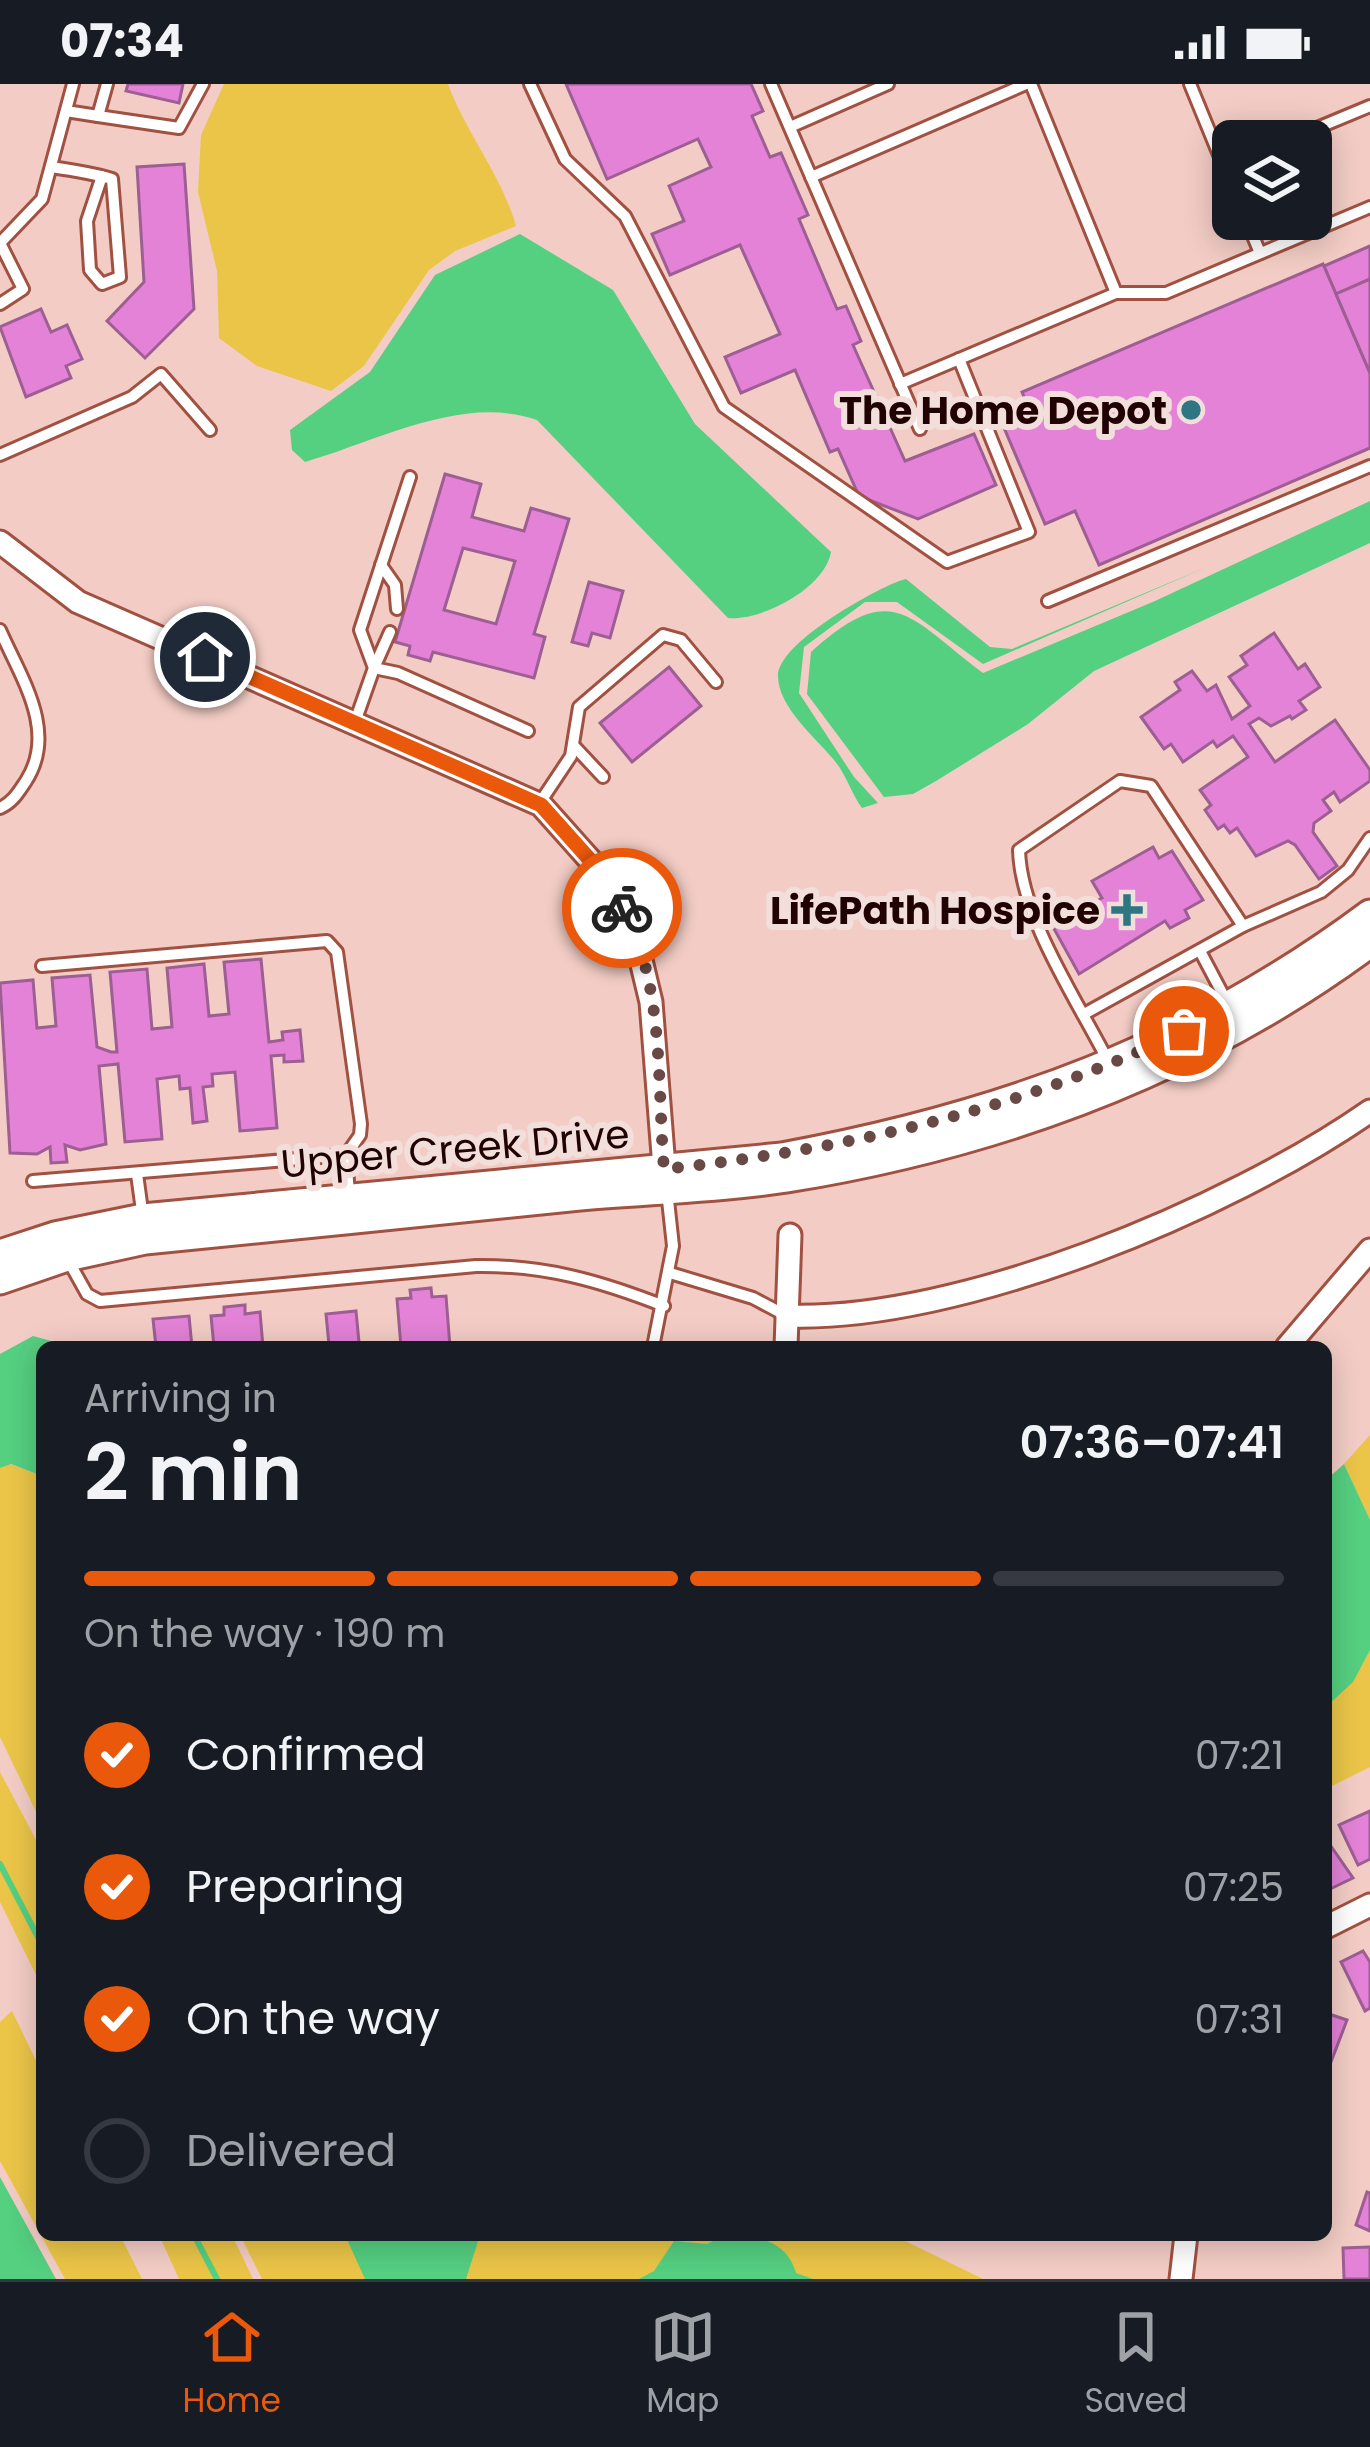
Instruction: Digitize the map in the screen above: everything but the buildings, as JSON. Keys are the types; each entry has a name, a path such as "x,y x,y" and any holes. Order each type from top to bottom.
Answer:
{"street":[{"path":"3,553 78,602 356,719 539,804 599,870 633,927 651,1002 665,1178"},
{"name":"Upper Creek Drive","path":"0,1280 144,1229 665,1178 961,1118 1235,1018 1370,914"},
{"name":"Upper Creek Drive","path":"0,1254 350,1197 665,1178 781,1179 966,1140 1119,1086 1370,943"},
{"path":"787,1316 824,1317 905,1304 1027,1272 1157,1226 1337,1134 1370,1111"},
{"path":"786,1341 790,1235"},
{"path":"1292,1341 1370,1250"},
{"path":"1332,1924 1370,1905"},
{"path":"1181,2279 1185,2241"}],"lane":[{"path":"0,304 23,289 0,243 42,199 73,84"},
{"path":"98,116 107,84"},
{"path":"66,111 179,128 203,84"},
{"path":"530,84 565,159 625,216 724,407 947,562 1029,532 959,359"},
{"path":"771,84 920,430"},
{"path":"790,127 888,84"},
{"path":"812,177 1028,84 1116,293"},
{"path":"1190,84 1212,138"},
{"path":"1332,122 1370,106"},
{"path":"51,167 102,176 112,179 120,277 103,284 90,270 87,221 102,176"},
{"path":"900,384 1116,293 1166,293 1370,207"},
{"path":"1254,240 1260,254"},
{"path":"0,455 132,397 160,374 210,430"},
{"path":"1048,601 1370,466"},
{"path":"374,668 360,630 410,477"},
{"path":"381,565 395,585 398,609"},
{"path":"0,630 38,718 39,760 11,802 0,808"},
{"path":"356,719 390,632"},
{"path":"539,804 573,745 579,706 663,635 681,640 716,682"},
{"path":"374,668 398,673 528,731"},
{"path":"573,745 602,777"},
{"path":"1111,1066 1021,887 1019,850 1120,781 1151,786 1243,926"},
{"path":"1084,1014 1243,926 1321,892 1348,871 1370,838"},
{"path":"42,966 327,941 337,952 361,1124 360,1135 346,1155 350,1197"},
{"path":"1200,951 1235,1018"},
{"path":"33,1180 346,1155"},
{"path":"137,1174 144,1229"},
{"path":"655,1341 670,1273 665,1178"},
{"path":"67,1257 76,1279 100,1301 476,1266 535,1266 599,1280 664,1306"},
{"path":"670,1273 753,1298 787,1316"}],"shaded area":[{"path":"224,84 448,84 510,208 516,226 455,251 429,270 364,366 331,391 257,366 219,338 217,271 198,192 201,135"},
{"path":"520,234 613,290 695,424 831,552 805,589 774,608 728,618 537,420 509,413 450,416 305,462 292,450 290,430 370,372 435,275"},
{"path":"1370,501 1370,543 1094,671 1028,724 913,794 884,797 807,694 811,652 862,616 882,611 917,622 983,673 1155,601"},
{"path":"1209,566 983,664 897,602 865,602 804,647 799,693 854,777 878,803 862,808 838,765 791,710 780,688 782,663 809,634 868,596 906,579 990,647 1012,649"},
{"path":"33,1336 51,1341 36,1341 36,1474 11,1464 0,1468 0,1354"},
{"path":"1370,1435 1370,1520 1344,1464"},
{"path":"10,1464 36,1474 36,1812 0,1737 0,1468"},
{"path":"1344,1464 1370,1520 1370,1650 1353,1682 1332,1701 1332,1475"},
{"path":"1370,1650 1370,1767 1332,1786 1332,1701 1352,1682"},
{"path":"0,1772 36,1840 36,1975 0,1902"},
{"path":"12,2011 36,2061 36,2226 0,2161 0,2022"},
{"path":"0,2177 56,2279 0,2279"},
{"path":"44,2241 123,2241 142,2279 65,2279"},
{"path":"162,2241 235,2241 253,2279 179,2279"},
{"path":"243,2241 905,2241 983,2279 262,2279"},
{"path":"348,2241 478,2241 466,2279 365,2279"},
{"path":"674,2241 769,2242 785,2253 796,2273 813,2279 639,2279 654,2271"}],"waterway":[{"path":"0,1864 36,1933"},
{"path":"197,2241 217,2279"}],"way so far":[{"path":"622,908 633,927 651,1002 664,1169 782,1156 961,1118 1111,1066 1184,1031"}],"place":[{"name":"The Home Depot","path":"1191,410"},
{"name":"LifePath Hospice","path":"1127,910"}],"route":[{"path":"205,657 356,719 541,805 599,870 622,908"}]}
